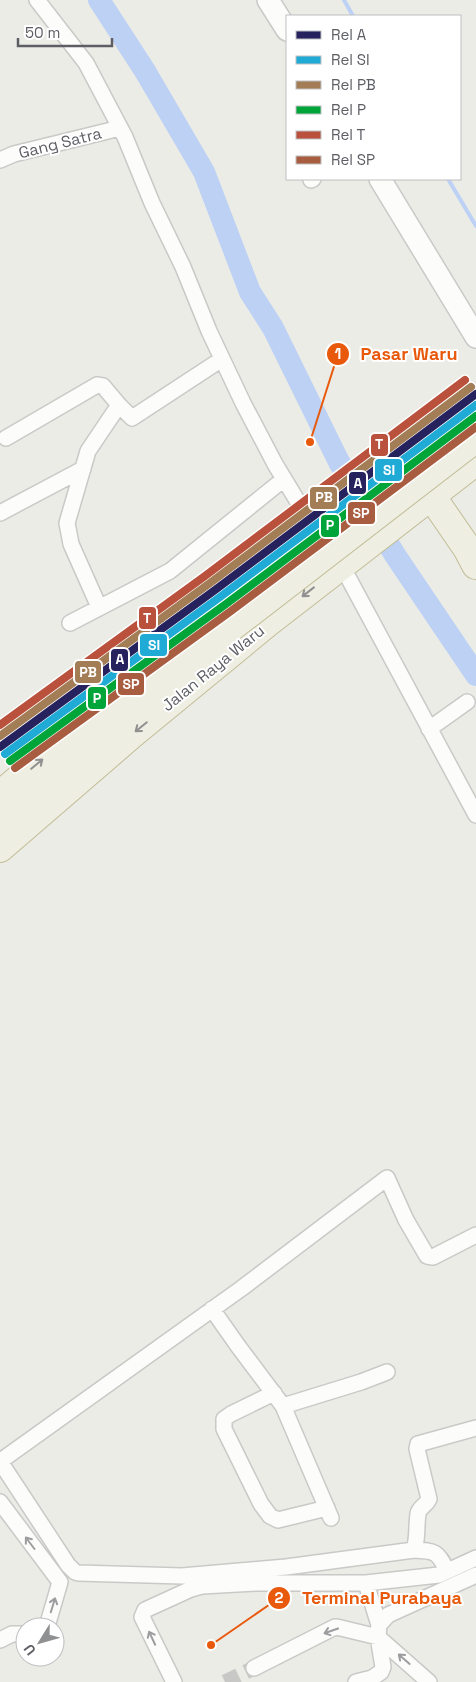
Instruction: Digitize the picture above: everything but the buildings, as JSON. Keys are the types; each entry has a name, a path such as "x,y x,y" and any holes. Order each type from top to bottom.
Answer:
{"highway":[{"path":"0,795 197,629 476,416"},
{"path":"471,556 462,534 458,505 463,483 475,454"},
{"path":"0,815 62,769 230,628 475,454"},
{"name":"Jalan Raya Waru","path":"0,848 132,734 268,623 411,512 475,454"},
{"path":"393,478 416,519 431,522 444,528 471,556"},
{"path":"411,512 471,556"},
{"path":"0,829 25,807 62,769"}],"street":[{"path":"37,0 86,63 120,128 243,403 284,479 318,535"},
{"path":"268,0 286,28"},
{"name":"Gang Satra","path":"0,160 14,154 120,128"},
{"path":"381,180 476,337"},
{"path":"6,438 97,385 104,386 132,418 222,359"},
{"path":"99,607 71,544 67,523 91,445 119,405"},
{"path":"0,513 83,469"},
{"path":"70,623 170,571 284,479"},
{"path":"342,566 476,815"},
{"path":"429,729 467,702"},
{"path":"447,1571 440,1556 435,1552 414,1550 286,1567 182,1576 78,1573 74,1572 68,1565 32,1512 3,1466 2,1460 212,1310 387,1178 406,1220 428,1257 433,1257 476,1235"},
{"path":"212,1310 238,1346 274,1393 283,1406 329,1513 278,1520 270,1516 261,1504 224,1429 224,1419 274,1393"},
{"path":"283,1406 362,1382 387,1372"},
{"path":"414,1550 417,1542 418,1514 429,1499 417,1449 418,1444 476,1428"},
{"path":"0,1502 60,1582 50,1617"},
{"path":"14,1522 32,1512"},
{"path":"174,1682 142,1617 145,1610 191,1589 202,1586 258,1583 366,1583 439,1575 476,1558"},
{"path":"379,1631 388,1615 476,1575"},
{"path":"356,1682 372,1678 381,1672 383,1667 379,1631 366,1583"},
{"path":"254,1668 335,1628 379,1631 429,1682"},
{"path":"0,1640 15,1634"}],"waterway":[{"path":"99,0 145,71 204,172 250,292 273,328 339,462 395,555 476,675"},
{"path":"344,0 352,15"},
{"path":"449,180 476,226"}],"tunnel":[{"path":"225,1682 254,1668"}],"rail line":[{"name":"T","path":"0,725 205,576 465,380"},
{"name":"PB","path":"0,736 210,583 471,387"},
{"name":"A","path":"0,747 215,590 476,394"},
{"name":"SI","path":"5,754 220,597 476,405"},
{"name":"P","path":"10,761 226,604 476,416"},
{"name":"SP","path":"15,768 231,611 476,427"}],"place":[{"name":"Pasar Waru","path":"310,442"},
{"name":"Terminal Purabaya","path":"211,1645"}]}
